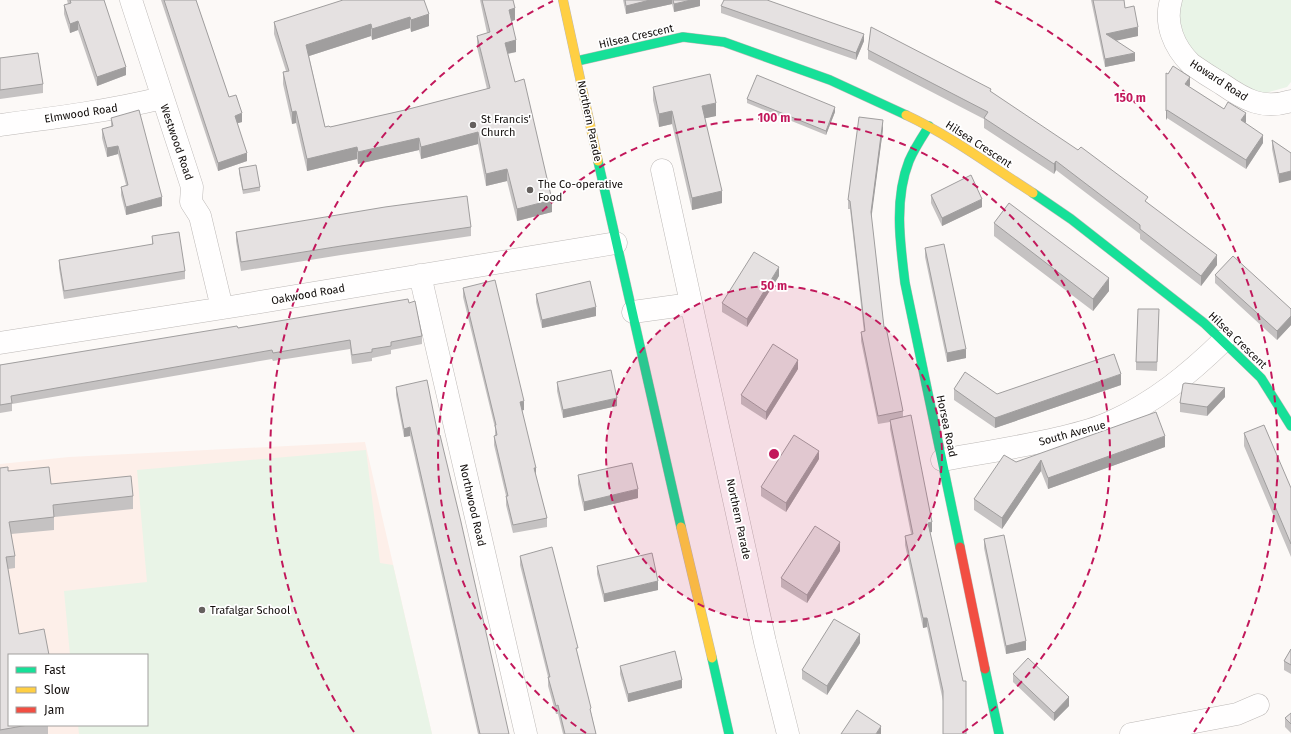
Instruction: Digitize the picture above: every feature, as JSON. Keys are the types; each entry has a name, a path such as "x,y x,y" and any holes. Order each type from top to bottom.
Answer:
{"street":[{"name":"Westwood Road","path":"131,0 192,187 191,202 200,216 222,308"},
{"name":"Northern Parade","path":"563,0 616,243 729,734"},
{"name":"Howard Road","path":"1171,0 1169,18 1171,33 1177,47 1191,64 1237,95 1250,101 1277,104 1291,101"},
{"name":"Hilsea Crescent","path":"577,61 683,37 724,42 830,80 929,126 988,163 1071,219 1204,323 1261,378 1291,426"},
{"name":"Elmwood Road","path":"0,125 74,115 162,98"},
{"name":"Horsea Road","path":"929,126 915,149 907,167 902,188 899,227 906,283 999,734"},
{"name":"Northern Parade","path":"662,170 765,642 788,734"},
{"name":"Oakwood Road","path":"0,343 243,305 616,243"},
{"name":"Northwood Road","path":"420,275 526,734"},
{"path":"633,312 691,304"},
{"name":"South Avenue","path":"942,460 1044,442 1109,423 1137,410 1168,390 1197,366 1223,341"},
{"path":"1131,734 1237,714 1258,705"}],"shaded area":[{"path":"1178,0 1291,0 1291,82 1287,87 1262,94 1241,86 1211,65 1188,48 1178,30"},
{"name":"Trafalgar School","path":"365,442 432,734 0,734 0,464 69,457"},
{"name":"Trafalgar School","path":"366,450 380,563 393,565 432,734 79,734 78,726 148,726 148,654 70,654 64,591 147,582 137,470"}],"building":[{"path":"70,0 104,0 126,67 97,77 78,21 70,24 64,5 71,3"},
{"path":"164,0 196,0 229,97 236,95 242,113 235,116 247,153 218,163"},
{"path":"343,0 424,0 429,14 411,20 410,17 372,29 371,24 306,45 325,127 405,110 490,88 477,36 490,32 482,0 513,0 515,8 509,10 516,40 505,43 515,82 524,79 552,200 517,209 507,169 486,174 478,132 421,147 419,138 358,152 357,147 307,159 296,111 292,112 283,72 289,71 274,22"},
{"path":"625,0 650,0 626,6"},
{"path":"673,0 691,0 674,4"},
{"path":"724,0 767,0 864,34 856,53 721,6"},
{"path":"1093,0 1124,0 1125,8 1134,6 1138,27 1106,34 1135,53 1105,59"},
{"path":"871,27 991,89 990,91 1078,150 1081,147 1148,197 1145,201 1217,255 1201,276 1140,229 1140,225 1056,161 1054,164 984,118 988,112 868,50"},
{"path":"38,53 43,84 0,90 0,58"},
{"path":"1173,66 1190,77 1185,84 1224,109 1228,102 1246,113 1241,120 1263,135 1246,160 1167,110 1166,111 1166,73 1168,74"},
{"path":"710,74 716,103 702,106 722,191 692,198 672,111 659,114 653,87"},
{"path":"757,75 835,107 826,131 747,99"},
{"path":"139,110 162,197 126,207 121,187 128,185 118,146 107,148 102,129 113,126 111,118"},
{"path":"859,117 883,120 871,212 884,327 886,327 903,411 878,416 861,332 865,331 850,201 848,200"},
{"path":"1272,140 1291,153 1291,171 1279,174"},
{"path":"256,165 260,187 243,190 239,168"},
{"path":"971,175 982,199 942,218 931,195"},
{"path":"467,196 471,227 241,262 236,232 385,207"},
{"path":"1009,203 1109,278 1093,299 994,223"},
{"path":"179,232 185,271 64,291 59,260 153,244 152,236"},
{"path":"944,244 966,349 947,353 925,248"},
{"path":"754,252 779,267 747,319 722,303"},
{"path":"1233,256 1291,309 1291,316 1277,331 1215,275"},
{"path":"495,280 524,401 520,402 536,468 534,468 547,518 513,525 494,436 497,435 496,425 463,288"},
{"path":"590,281 596,307 542,320 536,294"},
{"path":"408,299 409,303 415,301 422,336 391,342 391,346 372,349 372,352 352,355 350,340 273,353 272,350 11,396 12,403 0,405 0,365 237,326 238,328"},
{"path":"1138,309 1159,309 1157,362 1136,362"},
{"path":"773,344 798,360 766,412 741,395"},
{"path":"1114,354 1121,374 995,418 954,389 965,372 997,394"},
{"path":"611,370 617,398 563,410 557,382"},
{"path":"427,380 438,435 440,435 461,522 509,734 480,734 410,427 404,429 396,387"},
{"path":"1183,384 1225,388 1207,407 1180,403"},
{"path":"1156,412 1165,436 1048,478 1041,460 1002,518 974,499 1004,455 1016,462"},
{"path":"911,415 932,522 928,523 963,681 966,681 966,734 943,734 943,691 927,618 923,618 905,536 913,534 890,420"},
{"path":"1264,425 1291,488 1291,544 1244,433"},
{"path":"794,435 819,451 786,503 761,487"},
{"path":"632,463 638,489 584,502 578,475"},
{"path":"8,467 8,471 49,467 51,484 131,476 133,496 53,505 54,517 9,522 15,556 6,557 19,634 44,629 49,654 8,654 8,726 22,726 0,730 0,468"},
{"path":"815,526 840,542 807,595 781,578"},
{"path":"1004,535 1026,641 1006,646 984,539"},
{"path":"552,547 578,648 576,648 596,734 565,734 558,705 556,706 548,677 550,677 520,556"},
{"path":"652,553 658,581 604,594 597,566"},
{"path":"834,619 860,634 827,686 802,670"},
{"path":"1291,649 1291,665 1284,661"},
{"path":"675,651 682,680 628,694 620,666"},
{"path":"1028,658 1069,697 1054,713 1013,674"},
{"path":"857,710 881,726 876,734 841,734"},
{"path":"1291,713 1291,724 1285,718"}],"traffic: fast":[{"path":"577,61 683,37 724,42 830,80 906,115"},
{"path":"929,126 918,143 909,161 904,176 900,206 901,252 905,283 960,547"},
{"path":"598,161 681,527"},
{"path":"1033,193 1071,219 1204,323 1261,378 1291,426"},
{"path":"712,658 729,734"},
{"path":"985,669 999,734"}],"traffic: slow":[{"path":"563,0 598,161"},
{"path":"906,115 939,132 1033,193"},
{"path":"681,527 712,658"}],"traffic: jam":[{"path":"960,547 985,669"}],"place":[{"name":"St Francis' Church","path":"473,125"},
{"name":"The Co-operative Food","path":"530,190"},
{"name":"Trafalgar School","path":"202,610"}]}
